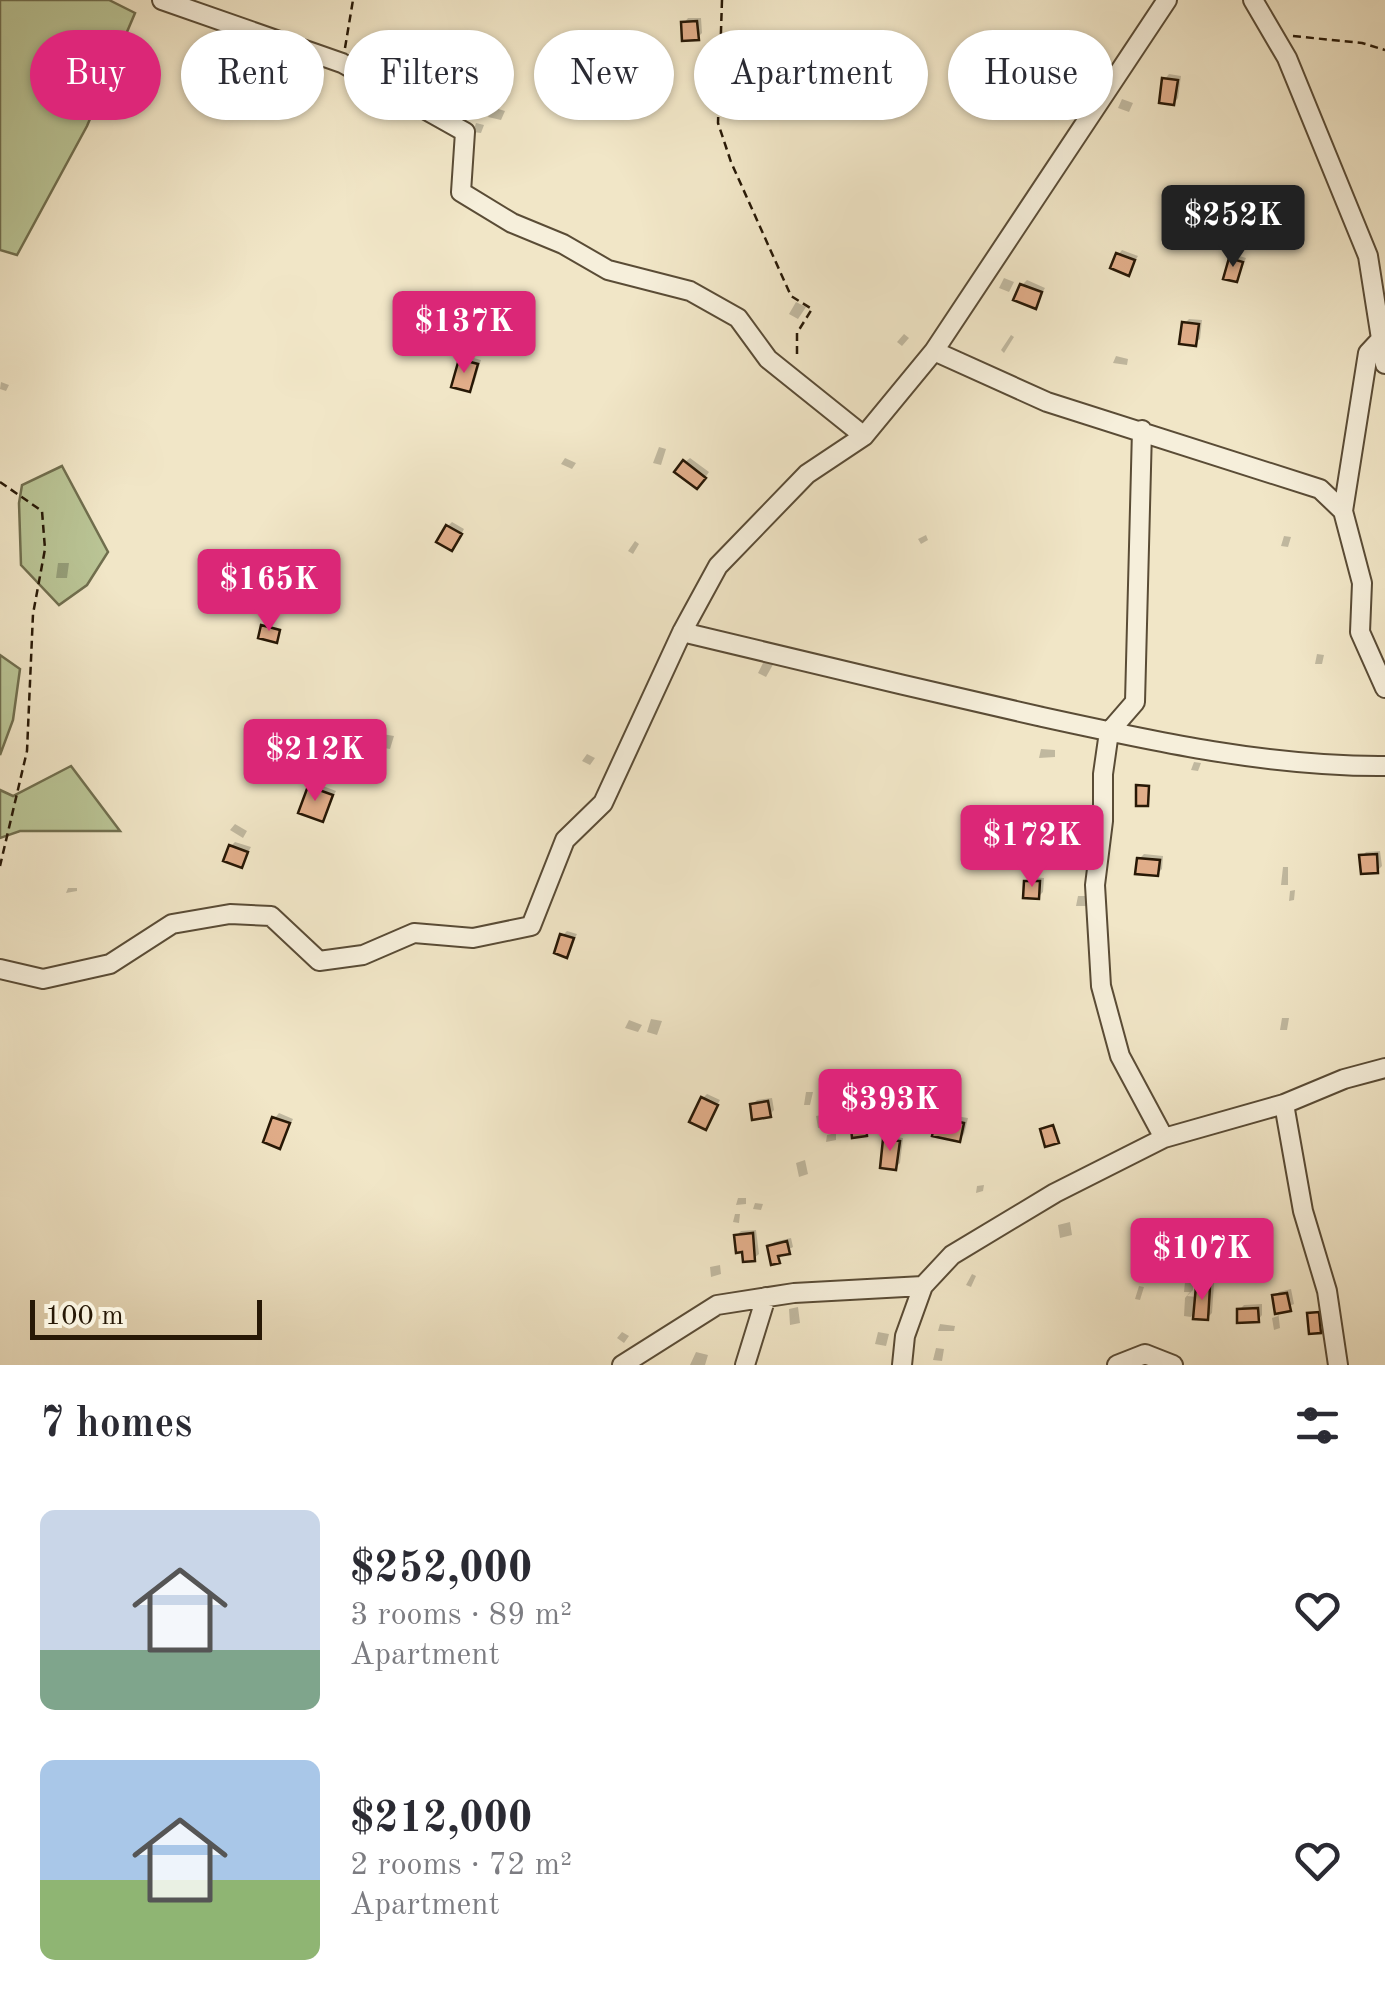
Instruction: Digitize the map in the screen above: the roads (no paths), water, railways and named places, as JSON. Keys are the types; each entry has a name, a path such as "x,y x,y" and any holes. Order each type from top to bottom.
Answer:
{"street":[{"path":"162,0 342,63 465,132 461,192 512,223 563,244 608,270 690,291 738,318 768,360 864,436"},
{"path":"0,969 43,978 110,964 172,924 230,914 271,916 320,961 363,955 414,934 473,938 531,926 566,840 603,803 682,632 718,566 808,474 864,436 934,351 1166,0"},
{"path":"1253,0 1287,58 1368,256 1385,364"},
{"path":"1381,339 1368,353 1344,511 1362,582 1360,632 1385,688"},
{"path":"934,351 1047,402 1320,489 1344,511"},
{"path":"1142,430 1136,702 1109,732 1095,885 1101,986 1120,1056 1164,1138"},
{"path":"682,632 1109,732 1307,765 1385,766"},
{"path":"902,1365 905,1336 923,1286 952,1255 1055,1192 1164,1138 1284,1104 1344,1079 1385,1068"},
{"path":"1284,1104 1304,1211 1327,1291 1338,1365"},
{"path":"622,1365 717,1305 794,1293 923,1286"},
{"path":"745,1365 766,1298"},
{"path":"1118,1365 1145,1354 1172,1365"}]}
